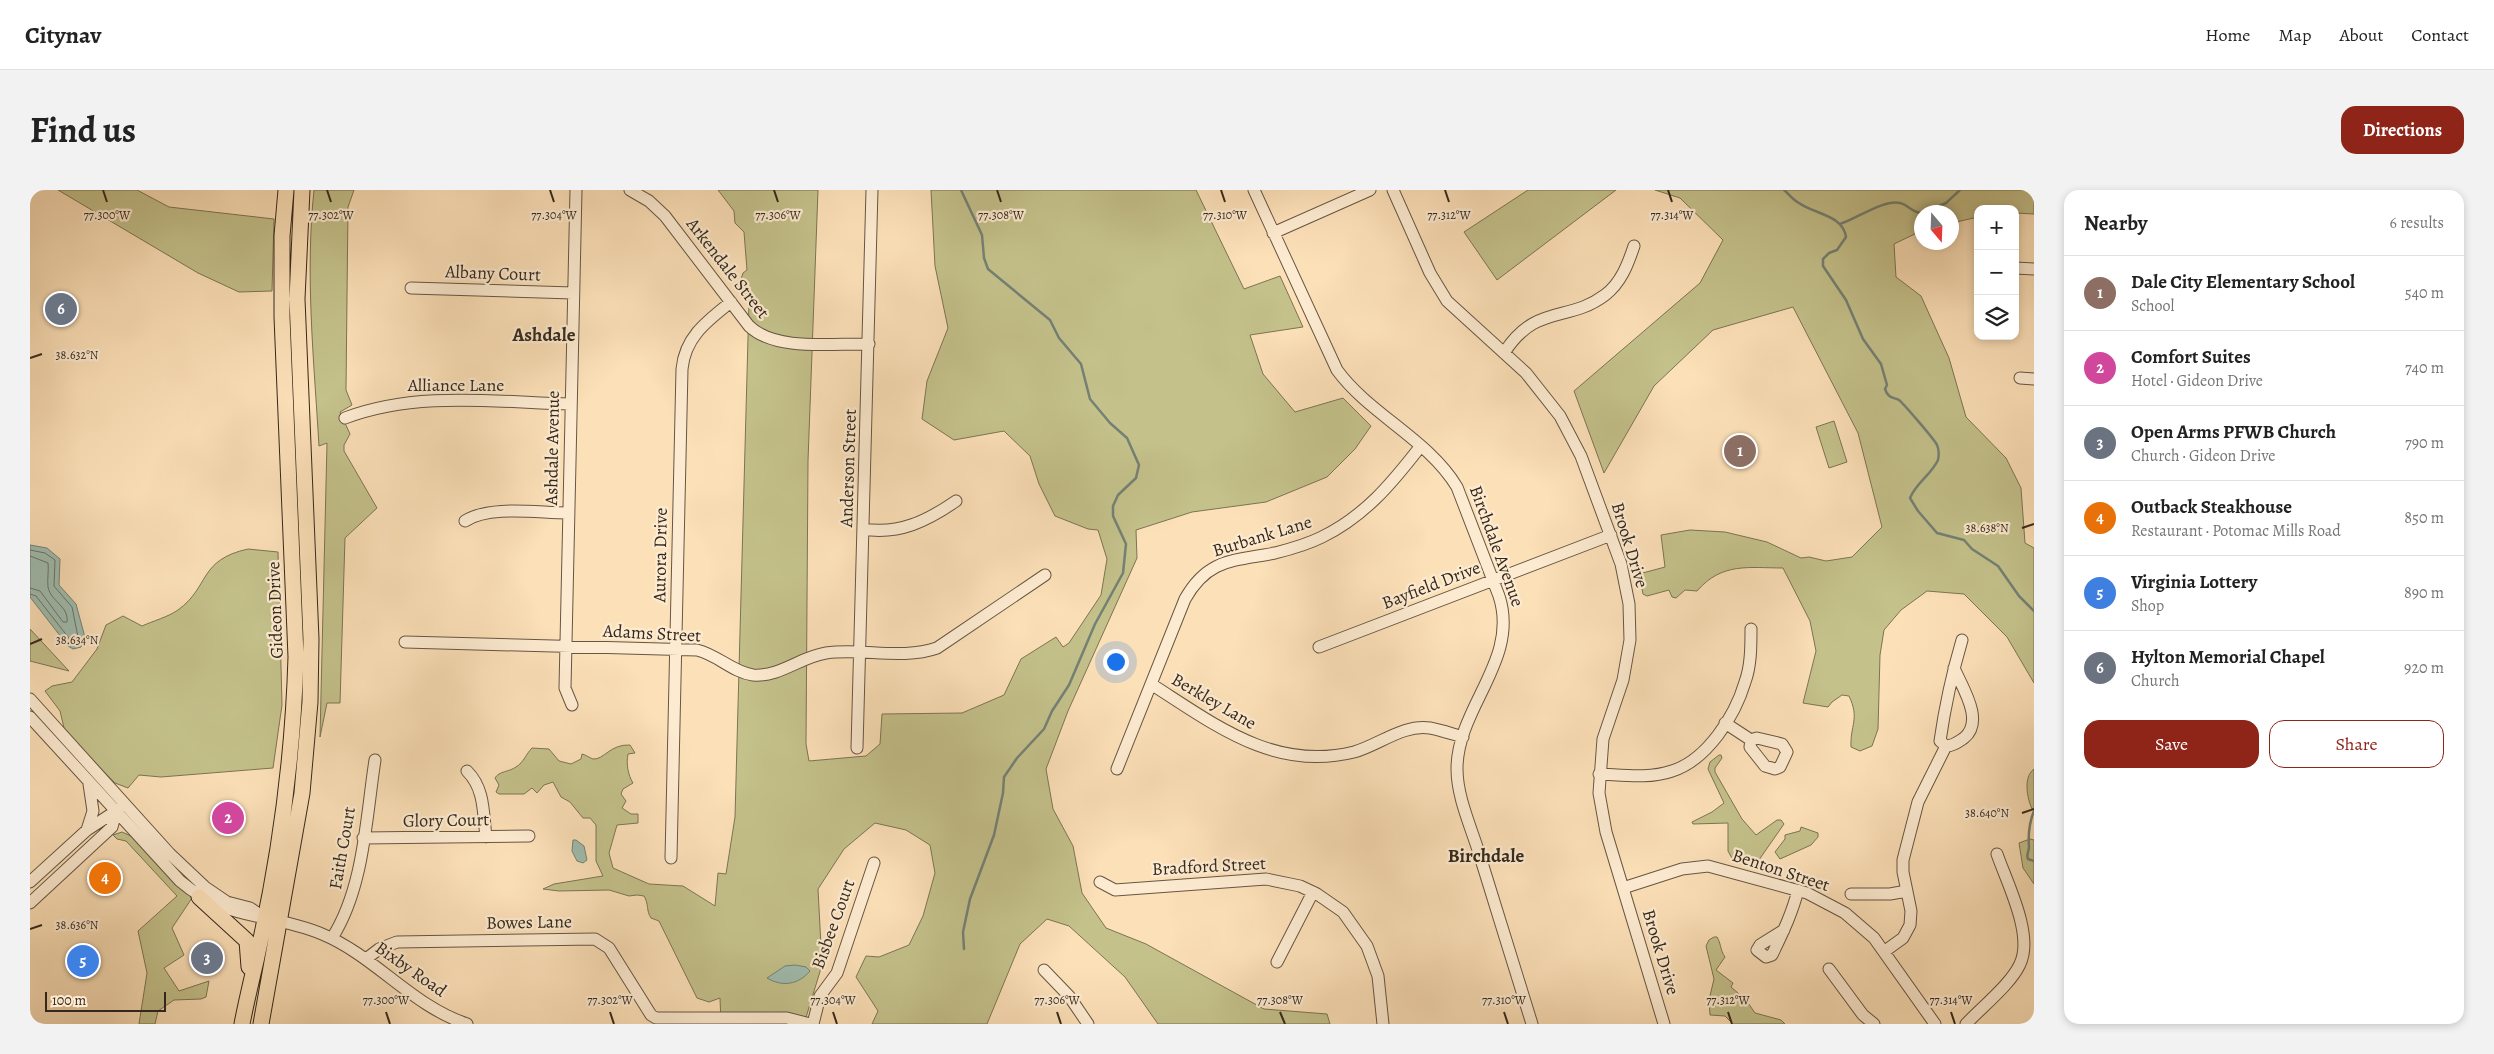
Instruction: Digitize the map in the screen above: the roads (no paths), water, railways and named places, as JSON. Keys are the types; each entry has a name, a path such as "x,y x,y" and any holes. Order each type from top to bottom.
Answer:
{"main road":[{"name":"Gideon Drive","path":"242,1024 264,918 286,792 295,698 296,657 292,537 282,317 282,244 286,190"},
{"name":"Gideon Drive","path":"261,1024 299,812 307,743 311,650 297,299 302,190"},
{"path":"292,537 307,536"},
{"path":"199,897 246,941 251,979"}],"street":[{"name":"Ashdale Avenue","path":"572,705 565,688 565,646 576,190"},
{"name":"Arkendale Street","path":"630,190 649,201 665,216 755,332 772,341 869,344"},
{"name":"Anderson Street","path":"857,748 872,190"},
{"name":"Birchdale Avenue","path":"1254,190 1337,370 1353,389 1444,468 1457,487 1504,611 1505,630 1495,661 1463,737 1457,760 1458,782 1532,1024"},
{"path":"1274,233 1370,190"},
{"name":"Brook Drive","path":"1393,190 1438,287 1458,312 1504,353 1544,394 1564,422 1581,456 1611,535 1626,584 1630,640 1624,680 1603,739 1599,774 1604,822 1664,1024"},
{"path":"1504,353 1514,339 1534,322 1593,302 1610,291 1624,272 1634,246"},
{"path":"2019,268 2034,270"},
{"name":"Albany Court","path":"412,288 573,293"},
{"name":"Aurora Drive","path":"671,858 682,362 685,351 695,333 731,302"},
{"path":"2020,378 2034,379"},
{"name":"Alliance Lane","path":"345,418 367,410 405,402 570,404"},
{"name":"Burbank Lane","path":"1116,769 1185,599 1200,578 1221,564 1300,546 1339,528 1379,496 1420,447"},
{"path":"864,529 884,531 907,528 938,514 956,501"},
{"path":"465,521 491,512 567,513"},
{"name":"Bayfield Drive","path":"1319,647 1611,535"},
{"name":"Adams Street","path":"405,642 675,649 707,652 740,672 760,675 773,674 804,659 825,653 918,653 937,648 1045,575"},
{"path":"1599,774 1650,775 1673,771 1692,761 1708,745 1725,723 1746,681 1751,629"},
{"path":"1954,668 1972,711 1973,722 1968,734 1954,745 1946,746 1940,741 1946,697 1954,668 1962,640"},
{"name":"Berkley Lane","path":"1151,684 1235,737 1287,754 1341,755 1368,748 1410,729 1420,728 1463,737"},
{"path":"30,699 180,881 199,897 233,912 264,918"},
{"path":"30,717 88,781 120,808 205,888 227,902 250,908 264,918"},
{"path":"1725,723 1751,740"},
{"path":"1885,951 1903,938 1909,928 1912,917 1906,891 1903,860 1918,802 1946,746"},
{"name":"Faith Court","path":"332,938 352,898 375,760"},
{"path":"467,771 478,785 481,793 486,837"},
{"path":"87,830 93,803 88,781"},
{"path":"30,882 87,830 120,808"},
{"path":"30,903 112,827 120,808"},
{"name":"Glory Court","path":"363,838 529,836"},
{"path":"1966,1024 2012,976 2020,966 2024,953 2022,924 1997,854"},
{"name":"Bisbee Court","path":"812,1024 821,993 837,973 874,863"},
{"name":"Benton Street","path":"1623,888 1682,870 1708,866 1798,890 1828,903 1860,925 1885,951 1935,1024"},
{"name":"Bradford Street","path":"1100,882 1115,890 1266,879 1282,881 1313,892 1342,912 1367,946 1378,976 1383,1024"},
{"path":"1784,930 1798,890"},
{"path":"1851,894 1890,894 1906,891"},
{"path":"1277,962 1313,892"},
{"name":"Bixby Road","path":"264,918 332,938 366,959 405,990 467,1024"},
{"name":"Bowes Lane","path":"366,959 379,948 397,942 595,939 603,942 609,948 655,1021"},
{"path":"1829,969 1863,1015 1874,1024"},
{"path":"1044,970 1069,996 1088,1024"},
{"path":"655,1021 787,1018 812,1024"}],"water":[{"path":"30,545 47,548 60,559 59,585 76,604 86,641 81,647 73,649 68,646 30,597"},
{"path":"573,840 584,846 587,860 583,863 577,861 572,851"},
{"path":"785,966 806,967 810,971 795,982 790,983 778,983 767,978"}],"waterway":[{"path":"961,190 982,235 984,258 988,269 1050,320 1059,338 1081,364 1090,399 1110,423 1127,438 1139,465 1136,478 1118,495 1113,506 1113,516 1126,544 1123,573 1095,624 1069,685 1052,711 1044,729 1017,758 1004,777 1003,793 994,835 970,899 963,932 964,949"},
{"path":"1784,190 1805,207 1834,219 1844,230 1846,237 1837,250 1829,253 1823,259 1823,266 1846,300 1863,339 1881,364 1887,385 1885,389 1887,394 1901,402 1937,445 1939,452 1938,460 1910,498 1918,511 1937,533 1964,540 1972,549 1998,566 2019,596 2034,611"},
{"path":"1942,205 1960,190"},
{"path":"1840,224 1886,204 1900,203 1914,211"},
{"path":"2034,811 2029,829 2027,856 2028,859 2034,861"}],"place":[{"name":"Hylton Memorial Chapel","path":"61,309"},
{"name":"Dale City Elementary School","path":"1740,451"},
{"name":"Comfort Suites","path":"228,818"},
{"name":"Outback Steakhouse","path":"105,878"},
{"name":"Open Arms PFWB Church","path":"207,958"},
{"name":"Virginia Lottery","path":"83,961"}],"district":[{"name":"Ashdale","path":"544,334"},
{"name":"Birchdale","path":"1486,855"}]}
